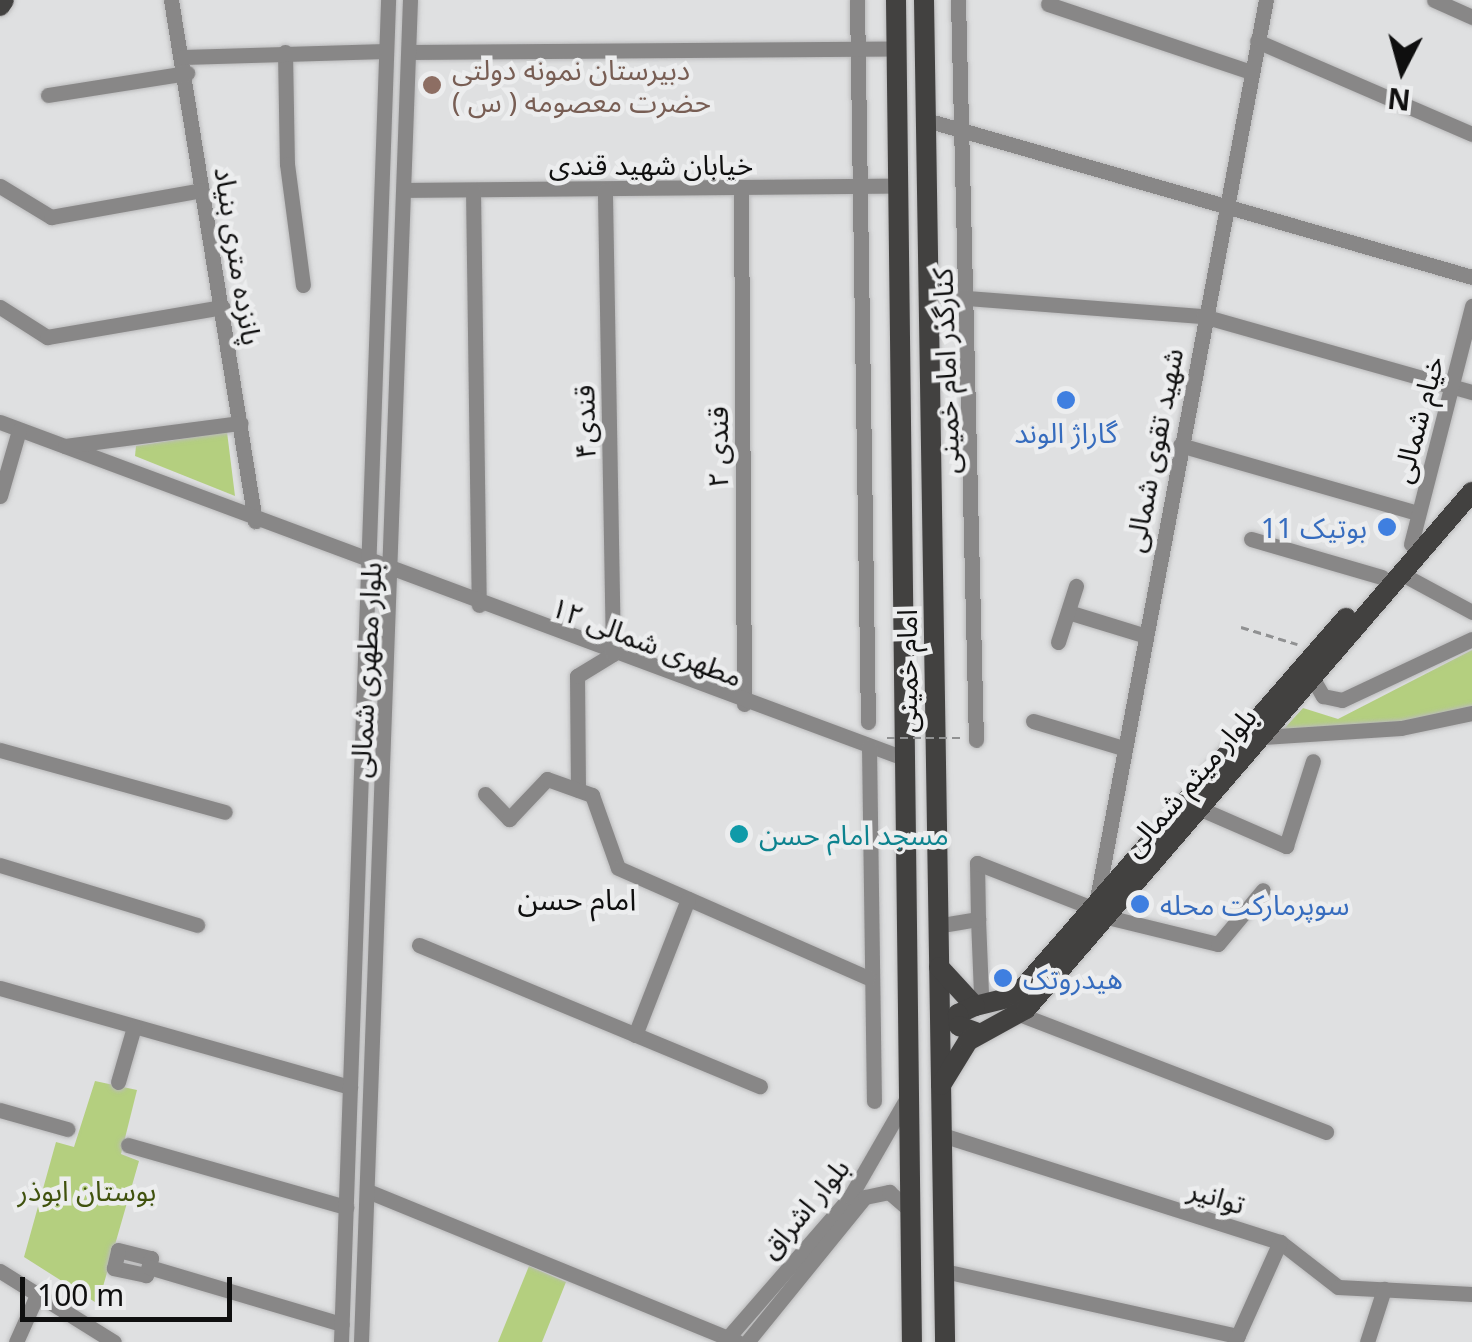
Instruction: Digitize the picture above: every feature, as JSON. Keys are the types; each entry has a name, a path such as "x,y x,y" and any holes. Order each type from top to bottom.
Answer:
{"main road":[{"name":"امام خمینی","path":"896,0 912,1342"},
{"name":"امام خمینی","path":"924,0 938,1091 945,1342"},
{"name":"بلوار میثم شمالی","path":"978,1000 1016,996 1201,809 1313,680 1411,544 1472,474"},
{"name":"بلوار میثم شمالی","path":"978,1033 1019,1014 1318,651 1472,492"},
{"path":"938,963 978,1000 958,1014 960,1026 978,1033 938,1091"}],"street":[{"name":"پانزده متری بنیاد","path":"171,0 185,65 255,521"},
{"name":"بلوار مطهری شمالی","path":"341,1342 373,565 388,0"},
{"name":"بلوار مطهری شمالی","path":"361,1342 395,572 410,0"},
{"path":"857,0 868,722"},
{"name":"کنارگذر امام خمینی","path":"958,0 967,296 968,739"},
{"name":"شهید تقوی شمالی","path":"1101,913 1144,635 1266,0"},
{"path":"1434,0 1472,17"},
{"path":"1048,4 1251,72"},
{"path":"1258,41 1472,134"},
{"path":"409,52 896,49"},
{"path":"48,95 185,65 285,52 386,51"},
{"path":"285,52 286,164 303,285"},
{"path":"926,120 1227,202 1472,277"},
{"path":"0,186 51,217 202,190"},
{"name":"خیابان شهید قندی","path":"404,190 898,186"},
{"name":"قندی ۲","path":"741,188 744,704"},
{"path":"473,190 479,605"},
{"name":"قندی۴","path":"606,190 613,654"},
{"path":"929,295 1071,302 1203,316 1472,392"},
{"name":"خیام شمالی","path":"1411,544 1472,306"},
{"path":"0,307 47,337 222,307"},
{"name":"مطهری شمالی ۱۲","path":"0,422 744,704 906,759"},
{"path":"62,446 240,423"},
{"path":"0,496 19,430"},
{"path":"1180,445 1418,513"},
{"path":"1251,539 1390,575 1472,612"},
{"path":"1058,642 1076,586"},
{"path":"1068,612 1144,635"},
{"path":"1313,680 1324,696 1342,700 1472,639"},
{"path":"578,790 577,676 613,654"},
{"path":"1263,737 1401,728 1472,712"},
{"path":"1034,720 1124,748"},
{"path":"869,746 868,978 874,1101"},
{"path":"0,750 226,812"},
{"path":"1201,809 1286,846 1314,761"},
{"path":"485,794 509,819 547,778 592,795 618,868 868,978"},
{"path":"978,1000 977,863 1101,913 1218,944 1263,890"},
{"path":"0,865 197,925"},
{"path":"636,1034 688,899"},
{"path":"936,926 978,919"},
{"path":"420,945 760,1086"},
{"path":"0,988 350,1087"},
{"path":"1019,1014 1326,1132"},
{"path":"118,1082 134,1027"},
{"name":"بلوار اشراق","path":"730,1340 850,1196 908,1096"},
{"path":"0,1110 67,1129"},
{"name":"توانیر","path":"939,1134 1280,1242 1317,1278 1384,1289 1472,1294"},
{"path":"128,1145 346,1207"},
{"path":"370,1192 730,1340"},
{"name":"بلوار اشراق","path":"746,1342 865,1197 889,1192 910,1210"},
{"path":"944,1271 1237,1339 1280,1242"},
{"path":"149,1267 342,1324"},
{"path":"0,1271 114,1342"},
{"path":"1367,1342 1384,1289"},
{"path":"16,1342 38,1295"}],"path":[{"path":"1240,627 1318,651"},
{"path":"887,738 968,739"}],"green space":[{"path":"227,432 235,496 135,456 136,446"},
{"path":"1472,650 1472,708 1412,724 1281,732 1303,708 1338,719"},
{"name":"بوستان ابوذر","path":"95,1081 137,1090 121,1154 139,1161 98,1304 24,1257 56,1142 74,1147"},
{"path":"529,1266 566,1282 542,1342 498,1342"}],"place":[{"name":"دبیرستان نمونه دولتی حضرت معصومه ( س )","path":"432,85"},
{"name":"گاراژ الوند","path":"1066,400"},
{"name":"بوتیک 11","path":"1387,527"},
{"name":"مسجد امام حسن","path":"739,834"},
{"name":"سوپرمارکت محله","path":"1140,904"},
{"name":"هیدروتک","path":"1003,978"}],"district":[{"name":"امام حسن","path":"577,899"}]}
